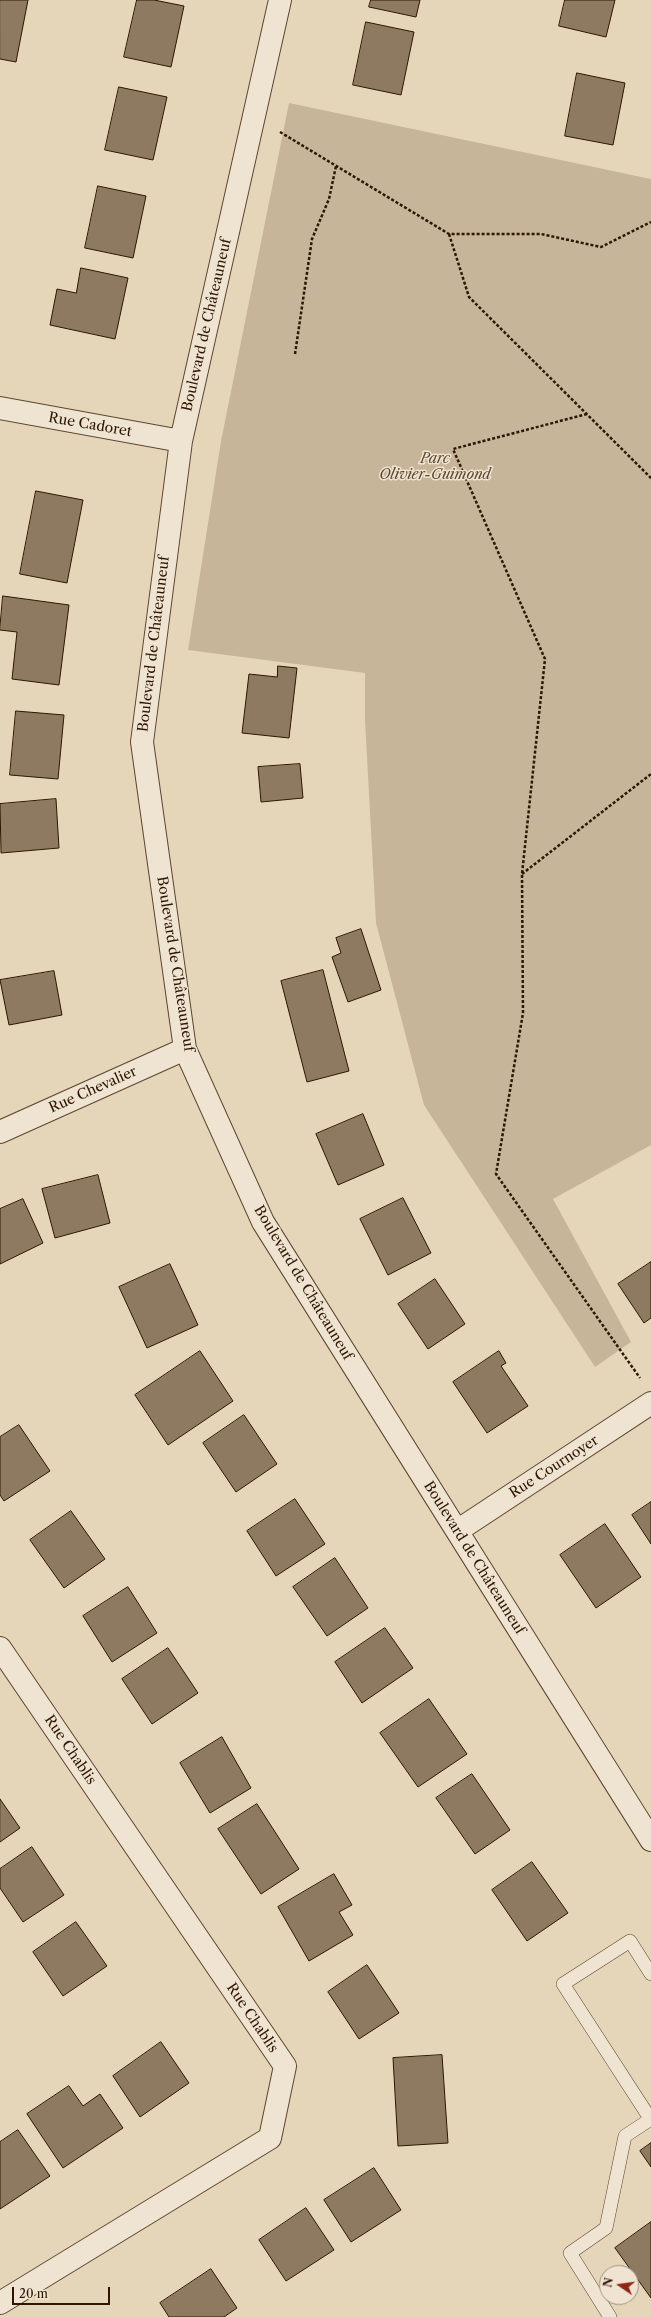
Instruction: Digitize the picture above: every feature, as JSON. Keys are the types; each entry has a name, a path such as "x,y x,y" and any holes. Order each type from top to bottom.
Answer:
{"street":[{"name":"Boulevard de Châteauneuf","path":"280,0 181,441 142,742 185,1049 263,1222 651,1840"},
{"name":"Rue Cadoret","path":"0,408 181,441"},
{"name":"Rue Chevalier","path":"0,1132 185,1049"},
{"name":"Rue Cournoyer","path":"457,1531 651,1403"},
{"name":"Rue Chablis","path":"0,1648 285,2066 270,2138 0,2303"}],"lane":[{"path":"610,2317 570,2253 606,2228 625,2136 651,2119 563,1984 630,1941 647,1959 651,1974"}],"path":[{"path":"254,116 449,234 541,234 601,246 651,222"},
{"path":"295,354 312,239 329,199 336,166"},
{"path":"449,234 469,297 651,478"},
{"path":"587,414 453,449 544,659 522,874 523,1013 496,1174 642,1380"},
{"path":"522,874 651,774"}],"green space":[{"name":"Parc Olivier-Guimond","path":"289,103 651,179 651,1145 553,1199 631,1342 595,1367 424,1105 376,923 365,720 365,673 188,650 221,441"}],"building":[{"path":"0,0 28,0 16,62 0,59"},
{"path":"137,0 154,0 184,6 171,67 124,57"},
{"path":"371,0 420,0 416,17 369,7"},
{"path":"565,0 615,0 606,37 559,26"},
{"path":"366,22 414,32 401,95 353,85"},
{"path":"577,73 625,83 613,145 565,136"},
{"path":"119,87 167,97 153,160 105,150"},
{"path":"98,186 146,196 133,258 85,248"},
{"path":"81,268 128,278 115,339 50,325 57,289 76,293"},
{"path":"36,491 83,500 67,583 20,574"},
{"path":"3,596 69,605 59,685 12,679 17,632 0,630"},
{"path":"278,666 297,668 289,738 242,733 249,674 277,677"},
{"path":"16,711 64,715 58,779 10,775"},
{"path":"300,764 303,798 261,802 258,767"},
{"path":"56,799 59,848 1,853 0,804"},
{"path":"361,929 381,990 348,1002 332,957 341,953 336,938"},
{"path":"323,970 349,1071 307,1082 281,981"},
{"path":"54,971 62,1015 9,1025 0,980"},
{"path":"363,1114 384,1165 338,1185 316,1134"},
{"path":"98,1175 110,1223 55,1238 42,1189"},
{"path":"403,1198 431,1253 388,1275 360,1219"},
{"path":"23,1199 43,1243 0,1264 0,1209"},
{"path":"651,1262 651,1318 644,1323 618,1284"},
{"path":"170,1264 198,1325 147,1348 119,1287"},
{"path":"435,1279 465,1324 428,1349 398,1304"},
{"path":"200,1351 233,1401 168,1445 135,1395"},
{"path":"499,1351 506,1363 501,1366 528,1406 487,1433 453,1382"},
{"path":"244,1415 277,1464 236,1492 203,1443"},
{"path":"19,1425 50,1471 4,1501 0,1495 0,1437"},
{"path":"295,1499 325,1544 276,1576 247,1531"},
{"path":"651,1502 651,1544 632,1515"},
{"path":"71,1511 105,1559 64,1588 30,1540"},
{"path":"605,1524 641,1577 596,1608 560,1555"},
{"path":"335,1558 368,1608 327,1636 293,1587"},
{"path":"128,1587 157,1633 112,1662 83,1616"},
{"path":"385,1628 413,1668 362,1703 335,1662"},
{"path":"168,1648 198,1693 152,1724 122,1679"},
{"path":"429,1699 467,1754 418,1787 380,1733"},
{"path":"222,1737 251,1788 210,1813 180,1763"},
{"path":"472,1774 510,1830 475,1854 436,1798"},
{"path":"0,1799 20,1828 0,1842"},
{"path":"257,1804 299,1869 261,1894 218,1829"},
{"path":"32,1847 64,1895 23,1922 0,1888 0,1869"},
{"path":"532,1862 568,1913 527,1941 492,1890"},
{"path":"334,1874 352,1905 339,1912 353,1935 309,1961 278,1907"},
{"path":"76,1922 107,1966 63,1996 33,1952"},
{"path":"367,1965 399,2013 359,2039 328,1992"},
{"path":"161,2042 189,2083 140,2117 113,2076"},
{"path":"442,2055 448,2143 398,2146 393,2058"},
{"path":"69,2086 83,2106 100,2094 123,2128 63,2168 27,2114"},
{"path":"18,2130 50,2176 0,2209 0,2142"},
{"path":"651,2143 651,2167 640,2151"},
{"path":"374,2168 401,2210 351,2242 324,2200"},
{"path":"306,2208 334,2250 286,2281 259,2240"},
{"path":"651,2222 651,2298 639,2281 639,2265 627,2265 615,2248"},
{"path":"211,2269 237,2308 224,2317 169,2317 160,2303"}]}
